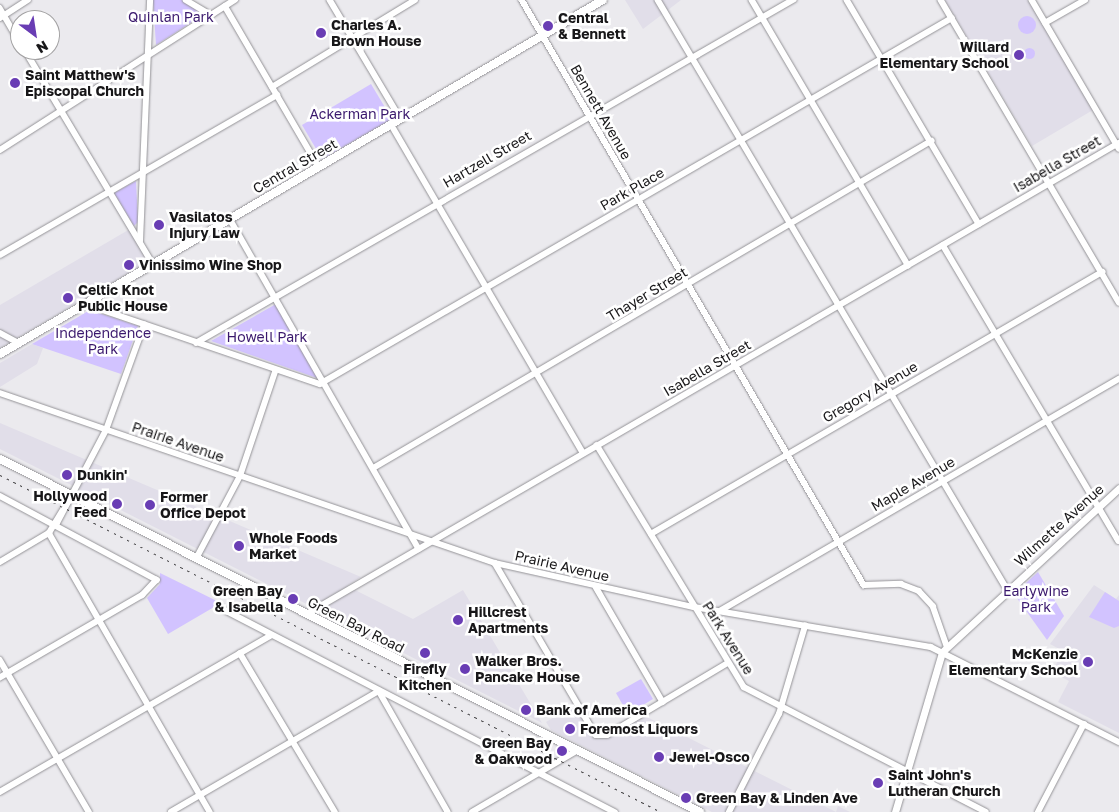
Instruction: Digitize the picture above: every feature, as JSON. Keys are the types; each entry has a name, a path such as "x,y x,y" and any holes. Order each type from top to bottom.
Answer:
{"main road":[{"name":"Central Street","path":"0,354 603,0"},
{"name":"Green Bay Road","path":"0,459 700,812"}],"street":[{"path":"2,17 28,0"},
{"path":"140,241 142,173 150,54 150,0"},
{"path":"186,0 211,15"},
{"path":"0,150 235,0"},
{"path":"330,0 401,119"},
{"path":"272,88 415,0"},
{"name":"Bennett Avenue","path":"522,0 864,585 901,584 919,591 933,606 947,646"},
{"path":"658,0 1007,590"},
{"path":"752,0 908,265"},
{"name":"Hartzell Street","path":"196,343 588,115 793,0"},
{"path":"846,0 980,224"},
{"path":"942,0 1119,302"},
{"path":"1032,0 1118,145"},
{"path":"1046,23 1085,0"},
{"path":"225,6 319,167"},
{"path":"0,8 2,17 10,28"},
{"name":"Park Place","path":"325,382 952,18"},
{"path":"30,60 154,264"},
{"path":"0,255 276,95"},
{"path":"392,124 583,453"},
{"name":"Thayer Street","path":"376,467 931,142"},
{"name":"Isabella Street","path":"307,614 1118,145"},
{"path":"230,219 376,467 414,535 419,549"},
{"path":"943,245 1119,541"},
{"name":"Gregory Avenue","path":"651,534 1102,272"},
{"path":"85,304 275,372 316,385 325,382"},
{"path":"0,562 49,534 56,525 106,430 144,325"},
{"path":"0,333 19,343"},
{"path":"197,557 240,476 275,372"},
{"name":"Maple Avenue","path":"720,611 1119,379"},
{"name":"Prairie Avenue","path":"0,393 495,563 596,587 694,607 942,652 1119,742"},
{"name":"Park Avenue","path":"597,445 728,663 749,691 986,812"},
{"name":"Wilmette Avenue","path":"895,812 942,652 1119,488"},
{"path":"0,496 157,580 154,588 0,678"},
{"path":"49,534 210,812"},
{"path":"495,563 599,736 663,702 728,663"},
{"path":"596,587 663,702"},
{"path":"220,607 270,636 615,812"},
{"path":"729,812 781,708 805,626"},
{"path":"0,792 149,709 270,636"},
{"path":"240,653 336,812"},
{"path":"0,660 88,812"},
{"path":"171,812 379,691"},
{"path":"379,691 448,812"},
{"path":"1038,812 1084,724"},
{"path":"472,812 578,750"}],"shaded area":[{"path":"625,0 681,0 643,29"},
{"name":"Willard Elementary School","path":"945,0 1028,0 1093,110 1032,146"},
{"path":"130,229 149,261 0,348 0,305"},
{"path":"32,344 43,348 37,364 0,387 0,363"},
{"path":"0,423 361,577 347,586 413,619 463,590 542,723 0,449"},
{"name":"McKenzie Elementary School","path":"1094,585 1116,599 1119,595 1119,733 1058,702 1069,681 1052,672 1063,651 1050,644"},
{"path":"574,705 598,739 645,716 836,812 712,812 551,730 546,722"},
{"path":"838,806 850,812 836,812"}],"green space":[{"name":"Quinlan Park","path":"153,0 182,0 203,15 156,45"},
{"path":"1027,16 1033,19 1036,25 1033,31 1027,34 1021,31 1018,25 1021,19"},
{"path":"1029,47 1035,53 1029,59 1023,53"},
{"name":"Ackerman Park","path":"371,84 392,119 322,159 302,125"},
{"path":"136,181 138,222 134,226 114,193"},
{"name":"Howell Park","path":"276,304 320,379 211,341"},
{"name":"Independence Park","path":"90,310 138,326 121,374 32,344"},
{"name":"Earlywine Park","path":"1038,572 1064,616 1047,640 1014,594"},
{"path":"160,573 221,603 168,634 147,598 160,584"},
{"path":"1105,592 1119,601 1119,626 1114,628 1089,617"},
{"path":"641,679 653,699 628,714 616,693"}],"railway":[{"path":"0,475 661,812"}],"place":[{"name":"Central & Bennett","path":"548,26"},
{"name":"Charles A. Brown House","path":"321,33"},
{"name":"Willard Elementary School","path":"1019,55"},
{"name":"Saint Matthew's Episcopal Church","path":"15,83"},
{"name":"Vasilatos Injury Law","path":"159,225"},
{"name":"Vinissimo Wine Shop","path":"129,265"},
{"name":"Celtic Knot Public House","path":"68,298"},
{"name":"Dunkin'","path":"67,475"},
{"name":"Hollywood Feed","path":"117,504"},
{"name":"Former Office Depot","path":"150,505"},
{"name":"Whole Foods Market","path":"239,546"},
{"name":"Green Bay & Isabella","path":"293,599"},
{"name":"Hillcrest Apartments","path":"458,620"},
{"name":"Firefly Kitchen","path":"425,653"},
{"name":"McKenzie Elementary School","path":"1088,662"},
{"name":"Walker Bros. Pancake House","path":"465,669"},
{"name":"Bank of America","path":"526,710"},
{"name":"Foremost Liquors","path":"570,729"},
{"name":"Green Bay & Oakwood","path":"562,751"},
{"name":"Jewel-Osco","path":"659,757"},
{"name":"Saint John's Lutheran Church","path":"878,783"},
{"name":"Green Bay & Linden Ave","path":"686,798"}]}
